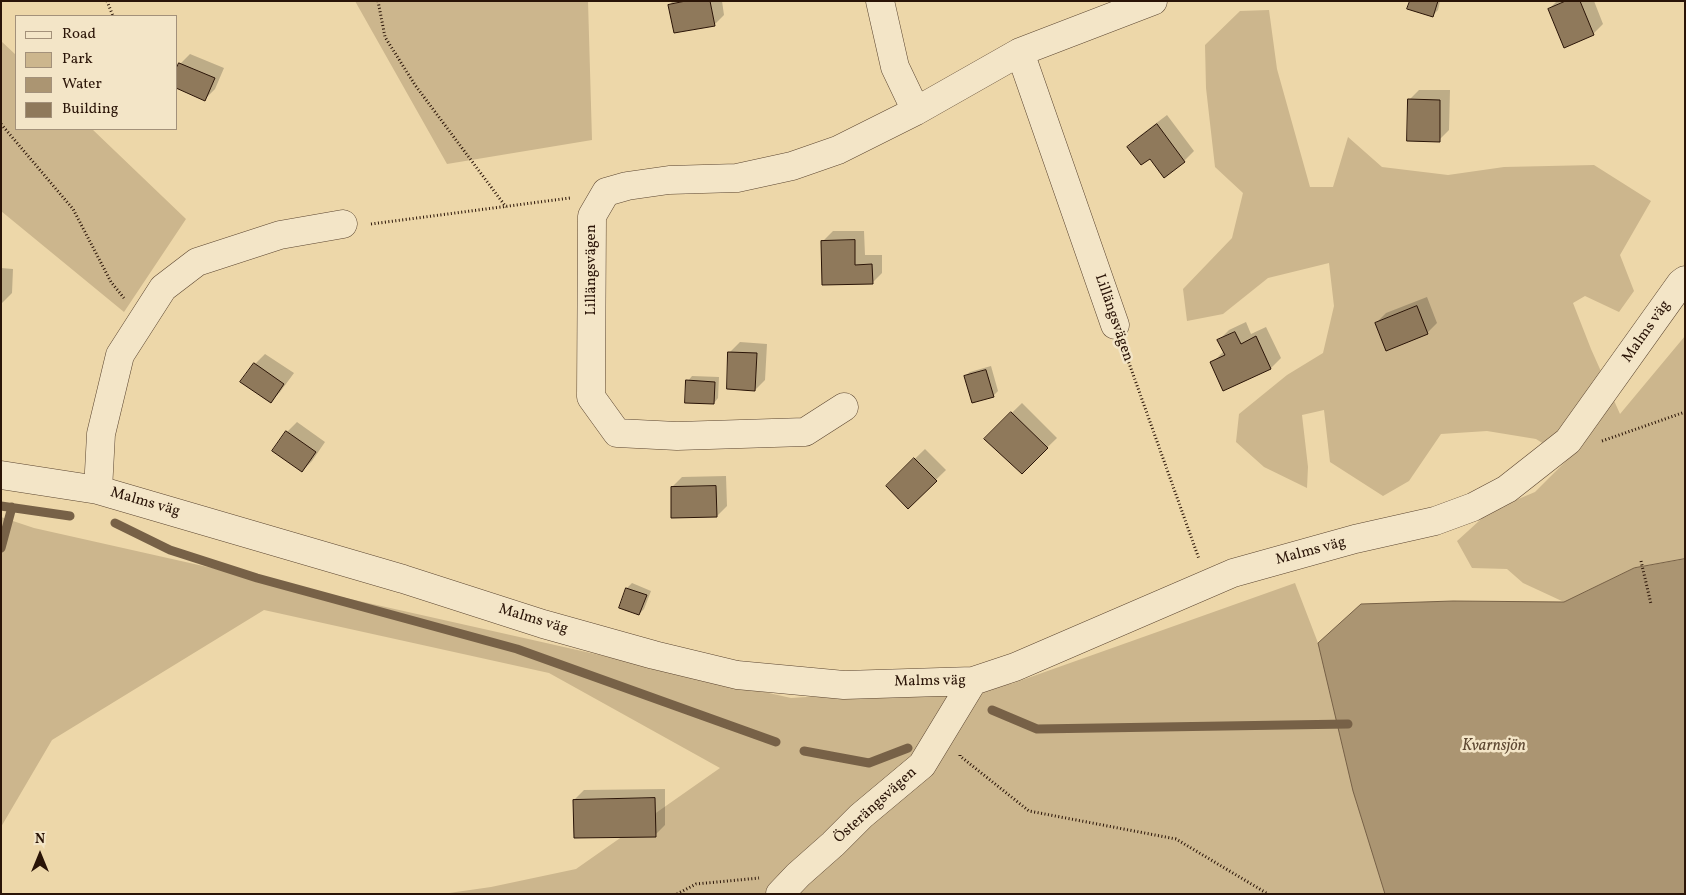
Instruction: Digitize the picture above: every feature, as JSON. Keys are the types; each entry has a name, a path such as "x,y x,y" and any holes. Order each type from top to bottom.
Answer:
{"street":[{"path":"880,1 894,66 916,111"},
{"path":"606,192 627,186 669,180 737,178 792,166 838,150 916,111 1020,52 1153,1"},
{"name":"Lillängsvägen","path":"1020,52 1115,325"},
{"name":"Lillängsvägen","path":"606,192 592,216 591,397 617,433 677,436 805,432 844,407"},
{"name":"Malms väg","path":"98,490 101,434 120,355 163,288 197,262 280,236 343,224"},
{"name":"Malms väg","path":"1,475 98,490 393,576 543,624 654,655 737,675 844,685 974,681 1015,667 1233,573 1355,540 1435,521 1473,507 1507,489 1568,442 1680,283 1685,280"},
{"name":"Österängsvägen","path":"789,884 861,816 922,765 974,681"}],"path":[{"path":"107,1 113,15"},
{"path":"378,1 385,37 415,85 506,207"},
{"path":"1,124 73,209 111,282 142,321"},
{"path":"343,224 361,225 506,207 606,192"},
{"name":"Lillängsvägen","path":"1115,325 1208,584"},
{"path":"1568,442 1587,446 1685,412"},
{"path":"1641,561 1651,604"},
{"path":"962,747 960,756 1029,811 1176,839 1268,894"},
{"path":"677,894 696,884 789,884"}],"green space":[{"path":"355,1 588,1 592,140 447,164"},
{"path":"1269,10 1277,69 1310,187 1333,187 1348,137 1382,167 1448,175 1504,167 1594,165 1651,201 1620,255 1634,291 1619,312 1585,296 1573,303 1620,414 1685,336 1685,559 1634,568 1564,602 1523,583 1507,569 1472,568 1457,541 1490,511 1535,492 1568,459 1536,439 1487,431 1441,434 1409,481 1383,496 1330,462 1324,410 1302,415 1308,467 1307,488 1264,467 1236,442 1239,414 1287,375 1323,353 1334,306 1329,263 1268,278 1223,314 1187,321 1183,289 1232,238 1243,193 1215,167 1206,88 1205,45 1240,11"},
{"path":"1,41 15,54 15,130 93,130 186,219 124,312 1,211"},
{"path":"1,517 34,528 791,698 1011,684 1295,583 1318,643 1361,604 1419,894 442,894 491,887 576,869 720,768 549,673 264,610 52,740 1,827"}],"water":[{"name":"Kvarnsjön","path":"1685,559 1685,894 1385,894 1353,791 1318,643 1361,604 1453,601 1564,602 1634,568"}],"building":[{"path":"686,1 710,1 715,26 674,33 668,5"},
{"path":"1410,1 1438,1 1433,17 1407,9"},
{"path":"1566,1 1580,1 1594,35 1564,48 1548,9"},
{"path":"179,63 215,78 205,101 178,89"},
{"path":"1408,99 1440,100 1440,142 1407,141"},
{"path":"1157,124 1185,162 1164,178 1150,159 1141,165 1127,147"},
{"path":"855,240 855,265 872,264 873,284 822,285 821,241"},
{"path":"1417,306 1428,334 1386,351 1375,323"},
{"path":"1235,332 1241,344 1256,336 1271,369 1223,391 1210,362 1225,355 1217,340"},
{"path":"728,352 757,353 755,391 727,389"},
{"path":"254,363 284,384 271,403 240,382"},
{"path":"986,370 994,397 972,403 964,376"},
{"path":"686,380 715,382 714,404 685,403"},
{"path":"1011,412 1048,448 1022,474 984,439"},
{"path":"286,431 316,452 302,472 272,451"},
{"path":"914,458 937,481 908,509 886,486"},
{"path":"716,486 717,517 671,518 671,487"},
{"path":"626,588 647,595 639,615 619,608"},
{"path":"655,798 656,837 574,838 573,800"}],"waterway":[{"path":"1,506 70,516"},
{"path":"1,548 12,507"},
{"path":"115,523 170,550 257,578 517,649 776,742"},
{"path":"992,710 1037,729 1348,724"},
{"path":"804,751 869,763 908,748"}]}
